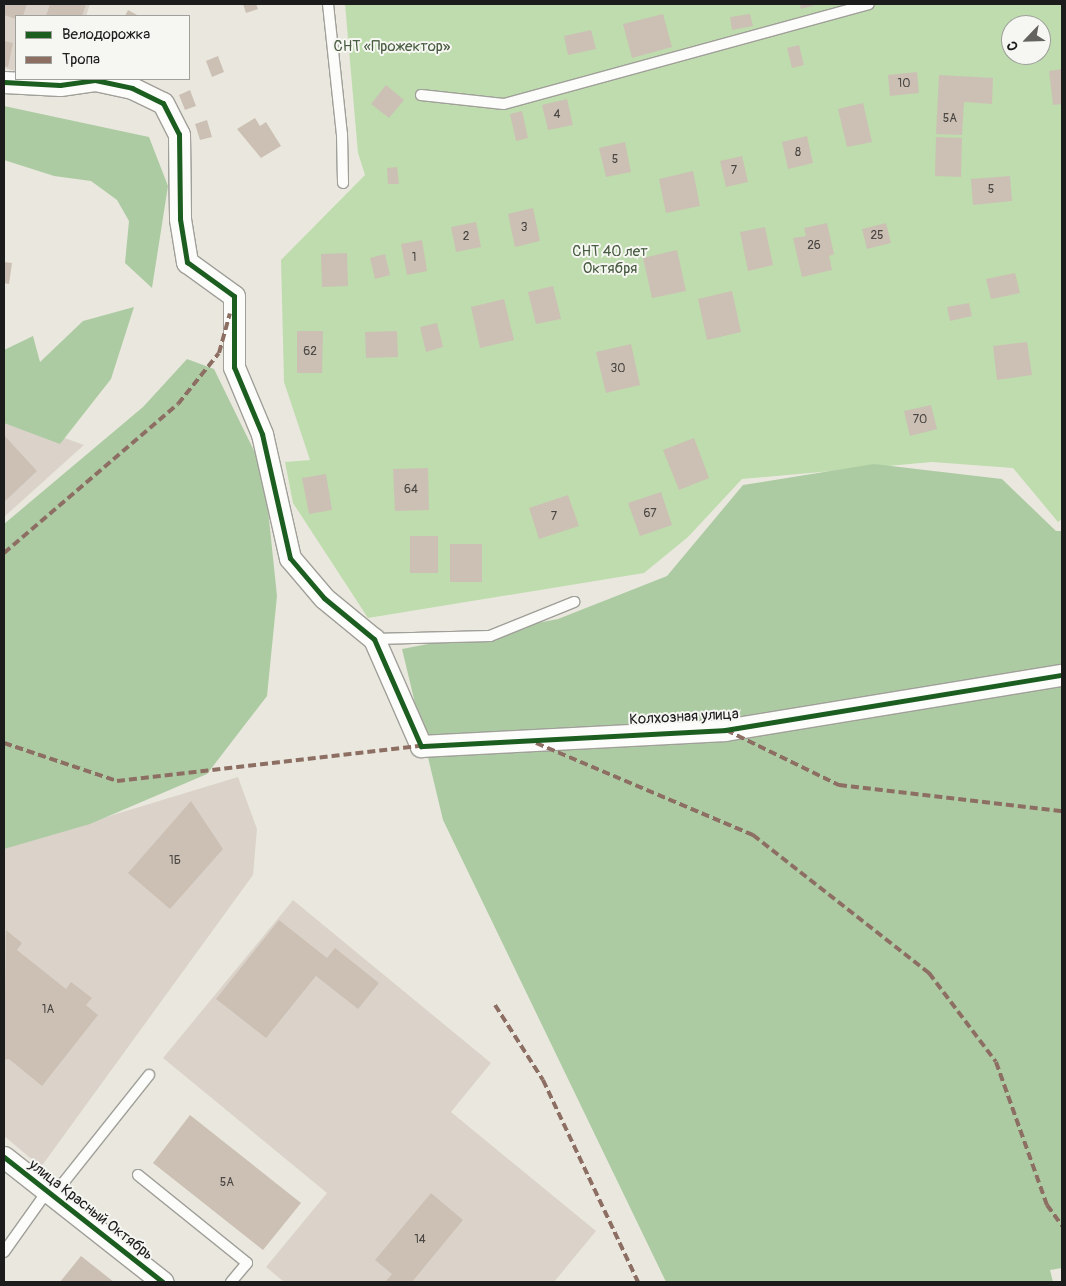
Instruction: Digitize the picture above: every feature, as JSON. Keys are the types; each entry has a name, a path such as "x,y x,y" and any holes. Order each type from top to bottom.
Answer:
{"street":[{"path":"4,82 60,85 95,80 132,88 163,104 179,134 180,219 187,262 234,296 234,367 262,434 290,558 324,598 374,639"},
{"name":"Колхозная улица","path":"374,639 421,746 726,730 1062,676"},
{"name":"улица Красный Октябрь","path":"4,1157 49,1195 162,1282"}],"lane":[{"path":"328,4 342,134 343,183"},
{"path":"421,94 504,104 869,4"},
{"path":"374,639 490,636 574,602"},
{"path":"4,1252 149,1075"},
{"path":"138,1175 247,1263 231,1282"}],"shaded area":[{"path":"4,4 90,4 86,15 15,15 15,71 4,68"},
{"path":"4,416 84,445 4,517"},
{"path":"238,777 257,829 253,875 41,1167 4,1136 4,848"},
{"path":"293,900 491,1063 451,1112 596,1231 554,1282 284,1282 266,1267 327,1193 163,1058"}],"green space":[{"name":"СНТ 40 лет Октября","path":"345,4 1062,4 1062,519 1058,522 1013,468 932,462 742,479 688,537 644,573 368,618 293,503 285,462 310,460 284,382 281,260 365,175 358,153"},
{"path":"4,106 149,137 168,186 152,288 125,263 129,221 117,200 91,181 54,176 4,160"},
{"path":"134,307 111,379 60,444 4,423 4,350 33,336 40,362 83,321"},
{"path":"187,359 214,369 264,471 277,596 267,696 207,774 90,824 4,849 4,524 143,407"},
{"path":"874,464 1002,479 1056,531 1062,531 1062,1268 1050,1270 1053,1282 666,1282 443,820 402,649 558,619 667,576 743,485"}],"building":[{"path":"4,4 27,4 23,15 15,15 15,19 4,15"},
{"path":"50,4 86,4 82,15 46,15"},
{"path":"243,4 256,4 258,9 246,13"},
{"path":"800,4 819,4 801,9"},
{"path":"128,10 137,15 126,15"},
{"path":"663,14 672,47 632,58 623,24"},
{"path":"750,14 753,26 732,30 730,17"},
{"path":"591,30 596,49 568,55 564,36"},
{"path":"4,41 13,43 8,67 4,66"},
{"path":"799,45 804,65 792,68 787,48"},
{"path":"218,56 224,72 212,77 206,61"},
{"path":"1062,69 1062,104 1053,105 1049,71"},
{"path":"917,72 919,93 890,96 888,75"},
{"path":"939,75 993,78 992,104 964,102 962,135 936,134"},
{"path":"386,85 404,100 389,118 371,104"},
{"path":"190,90 196,106 185,110 179,95"},
{"path":"567,99 573,125 548,130 542,105"},
{"path":"863,103 872,142 847,147 838,109"},
{"path":"522,111 528,138 516,141 510,114"},
{"path":"255,118 260,126 266,122 281,146 261,158 237,129"},
{"path":"207,120 212,137 200,140 195,124"},
{"path":"807,136 813,163 788,169 782,142"},
{"path":"936,137 962,138 961,177 935,176"},
{"path":"625,142 631,172 606,177 599,148"},
{"path":"742,156 748,182 726,187 720,161"},
{"path":"397,167 399,184 388,184 387,168"},
{"path":"693,171 700,206 666,213 659,179"},
{"path":"1010,176 1012,201 973,205 971,179"},
{"path":"533,208 540,241 515,247 508,214"},
{"path":"476,222 481,247 456,252 451,227"},
{"path":"827,223 834,254 829,256 832,270 802,277 793,238 806,236 804,228"},
{"path":"886,223 891,243 867,249 862,229"},
{"path":"765,227 773,265 748,271 740,232"},
{"path":"422,240 427,271 407,275 401,244"},
{"path":"677,250 686,291 652,298 643,258"},
{"path":"347,253 348,286 322,287 321,254"},
{"path":"385,254 390,275 375,279 370,258"},
{"path":"4,262 12,263 9,284 4,283"},
{"path":"1015,273 1020,293 991,299 986,279"},
{"path":"553,286 561,319 536,324 528,292"},
{"path":"732,291 741,332 707,340 698,299"},
{"path":"504,299 514,340 480,348 471,307"},
{"path":"969,303 972,316 950,321 947,307"},
{"path":"437,323 443,347 426,352 420,327"},
{"path":"297,331 323,331 322,373 297,373"},
{"path":"397,331 398,357 366,358 365,332"},
{"path":"1027,342 1032,375 997,380 993,346"},
{"path":"631,344 640,385 606,393 596,352"},
{"path":"931,405 937,429 910,436 904,411"},
{"path":"4,435 37,471 4,502"},
{"path":"694,438 709,478 679,490 663,450"},
{"path":"428,468 429,510 395,511 393,469"},
{"path":"326,474 332,510 309,514 302,478"},
{"path":"661,492 672,525 640,536 628,503"},
{"path":"568,495 579,526 539,539 529,508"},
{"path":"410,536 438,536 438,573 410,573"},
{"path":"450,544 482,544 482,582 450,582"},
{"path":"191,801 223,849 170,909 128,873"},
{"path":"279,920 327,958 335,948 379,983 358,1009 316,976 266,1038 216,999"},
{"path":"6,930 22,943 17,950 66,989 71,982 92,998 86,1005 98,1015 42,1086 9,1059 4,1060"},
{"path":"190,1115 301,1203 263,1250 153,1163"},
{"path":"431,1193 463,1220 412,1282 385,1282 392,1274 375,1260"},
{"path":"81,1256 114,1282 60,1282"}],"marked path":[{"path":"4,553 178,404 219,353 230,313"},
{"path":"726,730 839,785 1062,811"},
{"path":"4,743 117,781 421,746"},
{"path":"536,743 753,835 929,973 996,1062 1047,1205 1062,1226"},
{"path":"495,1005 543,1080 638,1282"}],"cycle path":[{"path":"4,82 60,85 95,80 132,88 163,103 179,134 180,219 187,262 234,296 234,367 262,434 290,558 324,598 374,639 421,746 725,730 1062,675"},
{"path":"4,1157 163,1282"}],"park label":[{"name":"СНТ «Прожектор»","path":"392,47"}]}
